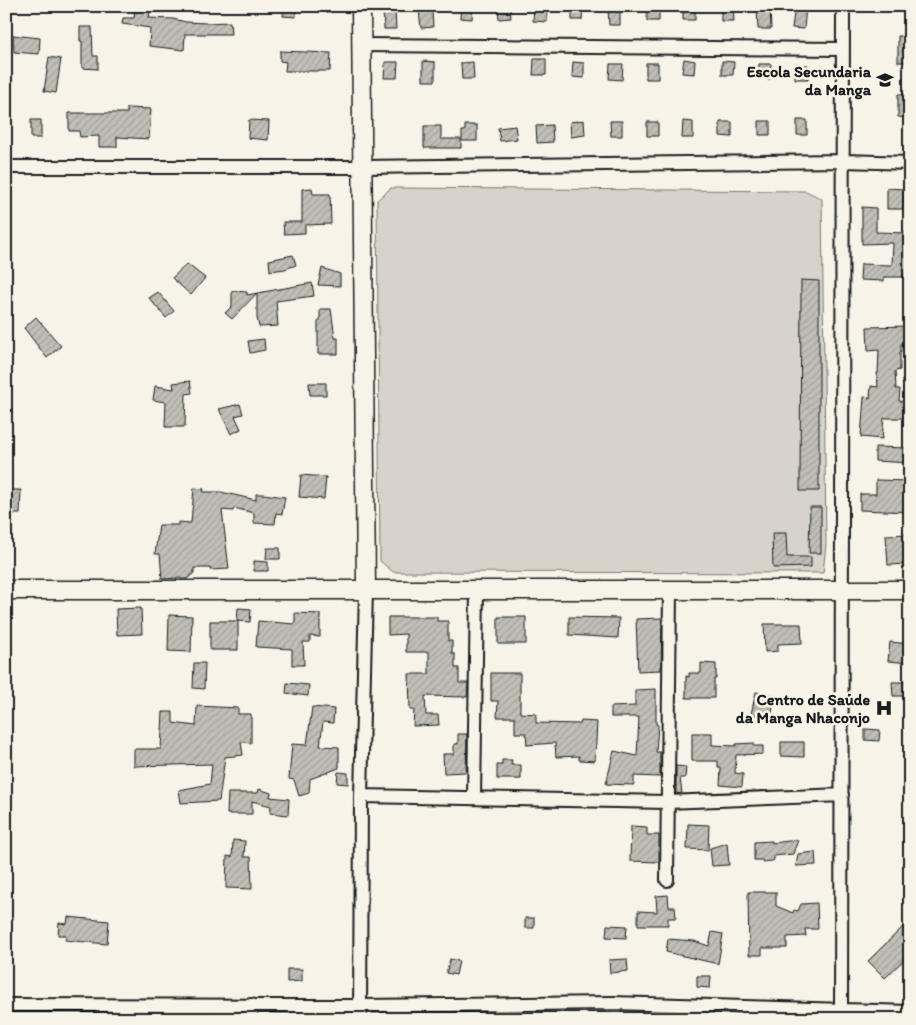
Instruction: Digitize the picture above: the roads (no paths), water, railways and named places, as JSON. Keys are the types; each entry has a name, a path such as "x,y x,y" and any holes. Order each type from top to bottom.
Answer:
{"street":[{"path":"360,1012 361,796 366,590 361,6"},
{"path":"841,1015 843,6"},
{"path":"361,45 843,49"},
{"path":"6,167 362,167 844,161 910,162"},
{"path":"6,590 910,590"},
{"path":"474,798 477,590"},
{"path":"667,880 670,590"},
{"path":"361,796 667,802 842,795"},
{"path":"6,1005 250,1005 360,1012 613,1003 732,1005 841,1015 910,1012"},
{"path":"250,1005 250,1019"}],"place":[{"name":"Escola Secundaria da Manga","path":"885,80"},
{"name":"Centro de Saúde da Manga Nhaconjo","path":"884,708"}]}
